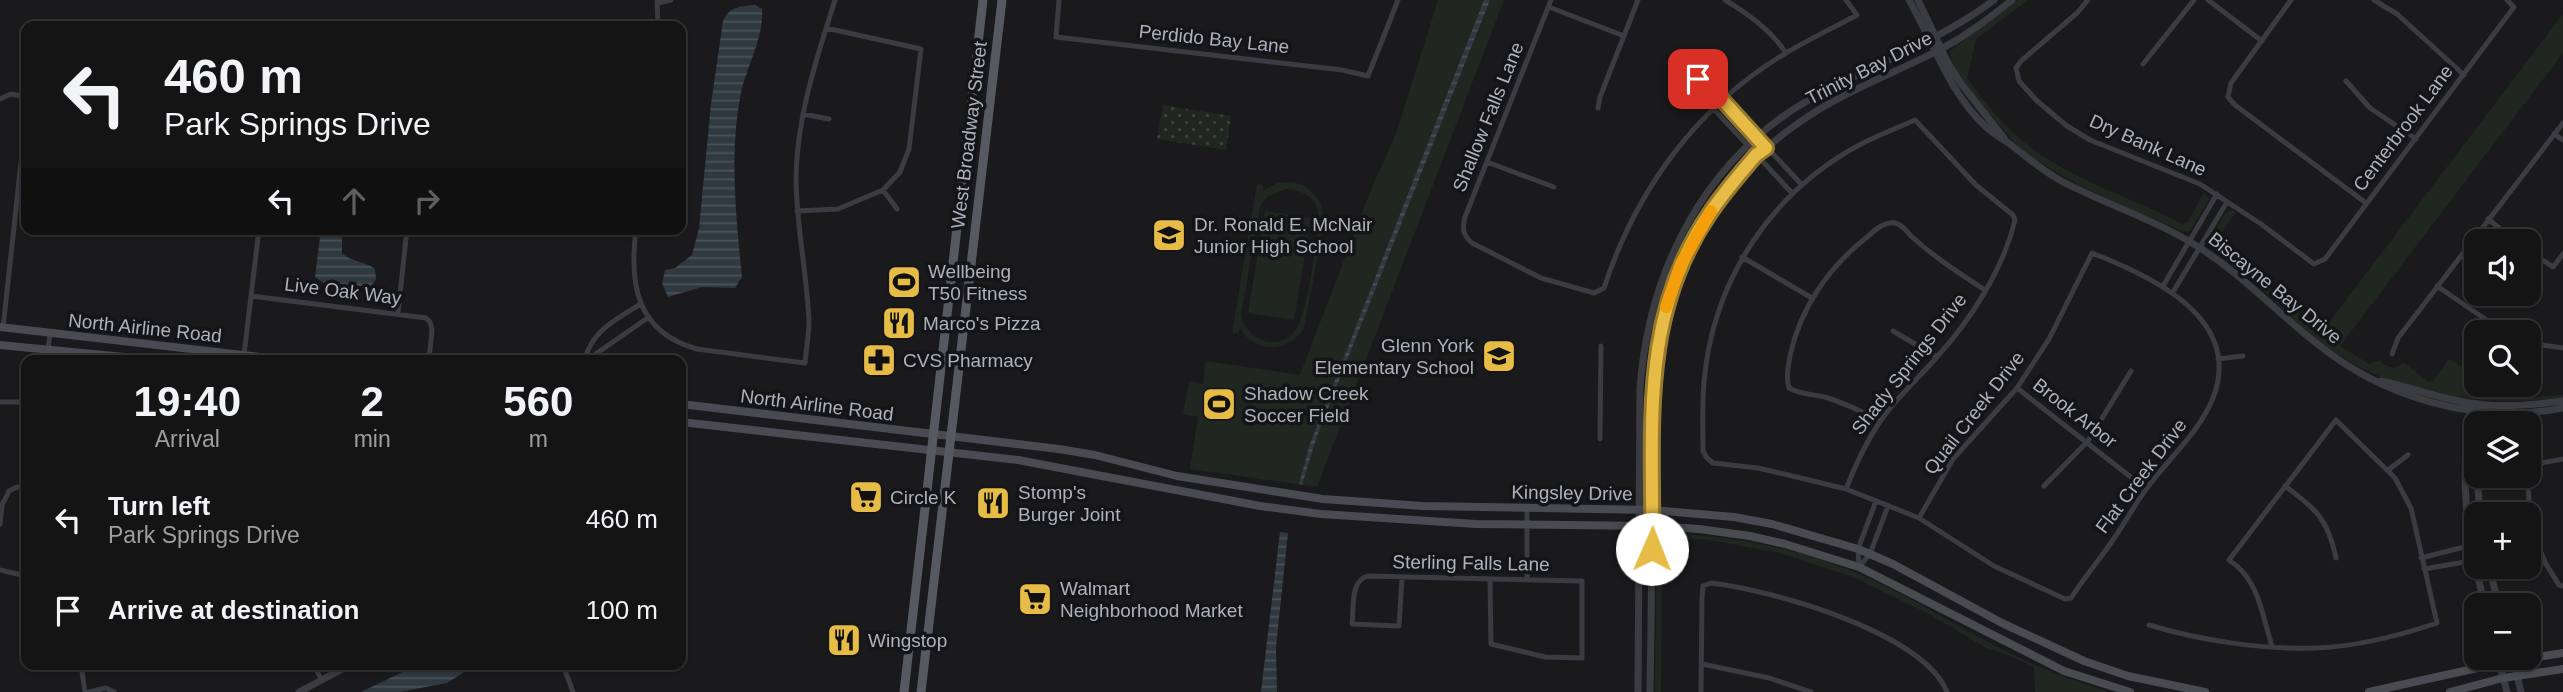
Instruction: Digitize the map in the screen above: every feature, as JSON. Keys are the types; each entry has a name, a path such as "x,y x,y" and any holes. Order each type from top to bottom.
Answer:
{"main road":[{"name":"West Broadway Street","path":"904,692 984,0"},
{"name":"West Broadway Street","path":"921,692 1002,0"},
{"path":"947,317 953,318 958,325 959,368"},
{"name":"North Airline Road","path":"1,328 244,355"},
{"name":"North Airline Road","path":"0,345 106,355"},
{"name":"North Airline Road","path":"686,405 950,436"},
{"path":"722,427 724,410"},
{"name":"North Airline Road","path":"686,423 949,451"},
{"name":"Kingsley Drive","path":"950,436 1095,455 1177,476 1323,499 1423,506 1652,510 1734,517 1785,527 1858,549 1893,564 2002,623 2084,661 2128,676 2205,692"},
{"name":"Kingsley Drive","path":"949,451 1056,466 1260,506 1321,514 1423,522 1639,525 1750,536 1785,544 1858,568 2002,642 2077,676 2130,692"},
{"path":"1174,490 1177,476"},
{"path":"1321,514 1323,499"},
{"path":"1423,506 1423,522"},
{"path":"2541,656 2563,653"},
{"path":"2077,676 2084,661"},
{"path":"2369,692 2464,669"},
{"path":"2451,692 2503,678 2563,669"}],"street":[{"path":"658,21 657,1 671,0"},
{"path":"635,235 633,277 642,304 649,317 662,331 684,345 804,363 809,322 797,211 796,175 803,114 835,0"},
{"name":"Perdido Bay Lane","path":"1059,0 1056,37 1342,70 1368,76 1398,0"},
{"path":"1598,108 1638,0"},
{"path":"1725,0 1764,27 1786,53"},
{"path":"1713,108 1786,53 1857,15 1846,0"},
{"name":"Biscayne Bay Drive","path":"1909,0 1968,94 2006,141 2060,180 2145,217 2200,247 2246,281 2317,344 2341,361 2403,394 2434,403 2518,413 2563,408"},
{"name":"Biscayne Bay Drive","path":"1918,0 1933,39"},
{"name":"Trinity Bay Drive","path":"1638,692 1640,388 1643,352 1665,268 1691,218 1747,145 1811,99 1933,39 1994,0"},
{"name":"Trinity Bay Drive","path":"1650,692 1653,377 1661,323 1681,264 1724,193 1756,155 1818,109 1939,50 1972,31 2012,0"},
{"name":"Dry Bank Lane","path":"2088,0 2077,13 2021,61 2016,68 2019,81 2036,100 2067,126 2090,140 2179,175 2217,194 2315,264"},
{"path":"2143,64 2194,0"},
{"path":"2208,0 2262,41"},
{"path":"2291,0 2231,83 2228,97 2366,203"},
{"path":"2374,0 2397,13 2463,75"},
{"name":"Centerbrook Lane","path":"2315,264 2325,259 2514,7 2507,0"},
{"path":"1550,3 1624,36"},
{"name":"Shallow Falls Lane","path":"1550,3 1463,228 1464,236 1472,243 1541,278 1594,293 1604,288 1613,261 1639,205 1674,152 1713,108"},
{"path":"797,211 838,209 883,190 900,172 909,149 921,49 826,28"},
{"path":"1792,193 1696,90 1695,81 1703,80 1802,185 1766,222 1742,257 1720,306 1709,347 1704,383 1703,451 1713,463 1758,468 1846,489 1919,518"},
{"path":"2346,81 2370,108 2416,139"},
{"path":"0,99 11,94 21,96"},
{"path":"803,114 828,119"},
{"name":"Shady Springs Drive","path":"1802,185 1861,144 1915,120 1976,185 2013,215 2015,220 2003,254 1985,290 1937,357 1880,422 1863,450 1846,489"},
{"path":"2392,354 2398,338 2563,123"},
{"path":"2554,134 2563,141"},
{"path":"1,328 21,159"},
{"path":"1487,162 1554,187"},
{"path":"883,190 897,209"},
{"path":"2217,194 2163,286 2201,318 2218,359 2243,356"},
{"path":"2173,292 2227,202"},
{"path":"2488,219 2501,229"},
{"path":"1880,422 1855,407 1789,388 1787,380 1791,350 1812,298 1850,251 1882,225 1898,223 1921,244 1985,290"},
{"path":"244,355 258,235"},
{"path":"398,313 406,235"},
{"name":"Quail Creek Drive","path":"1919,518 1953,459 2017,388 2049,339 2092,253 2163,286"},
{"path":"2541,259 2553,267 2563,254"},
{"path":"1742,257 1812,298"},
{"path":"2437,286 2487,320"},
{"name":"Live Oak Way","path":"251,296 426,318 430,321 432,330 430,355"},
{"path":"588,355 597,335 615,319 642,304"},
{"path":"593,355 649,317"},
{"path":"1893,331 1937,357"},
{"path":"47,355 50,333"},
{"path":"2541,345 2563,348"},
{"path":"1600,439 1601,346"},
{"name":"Flat Creek Drive","path":"1919,518 1994,566 2065,599 2071,598 2146,489 2201,421 2213,398 2218,359"},
{"path":"2044,486 2088,441 2131,371"},
{"name":"Brook Arbor","path":"2017,388 2146,489"},
{"name":"Biscayne Bay Drive","path":"2484,408 2563,401"},
{"path":"0,402 21,402"},
{"path":"2467,502 2464,482 2465,447 2470,406"},
{"path":"2149,625 2183,635 2272,646 2316,648 2369,641 2437,623 2411,508 2395,478 2336,419 2229,560 2238,566 2253,584 2272,646"},
{"path":"2388,470 2408,455"},
{"path":"2541,465 2563,459"},
{"path":"2285,486 2324,520 2336,558"},
{"path":"0,524 2,505 9,491 21,487"},
{"path":"2528,488 2530,528 2546,564 2559,586 2563,586"},
{"path":"1858,568 1858,549 1876,501"},
{"path":"1858,568 1870,554 1888,506"},
{"path":"1527,508 1527,580"},
{"path":"2421,558 2464,547"},
{"path":"2424,569 2464,562"},
{"path":"0,570 21,575"},
{"name":"Sterling Falls Lane","path":"1402,577 1399,626 1352,624 1356,587 1360,579 1370,576 1582,581 1582,657 1545,657 1491,644 1490,580"},
{"path":"1701,692 1703,586 1710,583 1769,594 1853,622 1918,656 1936,672 1947,692"},
{"path":"1702,664 1769,678 1808,691"},
{"path":"82,670 87,692 106,688 114,692"},
{"path":"316,670 321,679"},
{"path":"299,692 340,670"},
{"path":"565,670 573,692"},
{"path":"2501,670 2507,692"},
{"path":"2516,670 2521,692"}],"shaded area":[{"path":"1438,0 1504,0 1317,487 1190,469 1198,417 1183,414 1189,381 1203,384 1206,361 1300,375 1372,187 1396,134"},
{"path":"1484,0 1490,0 1317,436 1302,485 1299,484 1310,444"},
{"path":"2018,0 2028,0 1976,39 1967,78 1974,88 2014,134 2050,161 2182,224 2188,222 2204,192 2209,199 2190,231 2181,231 2080,186 2035,159 2015,143 1973,95 1951,62 1950,51"},
{"path":"755,5 762,9 762,20 741,93 735,139 736,208 742,277 735,288 702,287 668,297 662,283 665,270 675,268 692,255 699,228 711,104 723,21 728,13 736,8"},
{"path":"2563,14 2563,53 2340,346 2369,364 2381,360 2383,364 2393,368 2404,363 2429,382 2433,381 2449,359 2464,368 2464,397 2513,399 2563,395 2563,398 2504,401 2475,399 2445,395 2388,380 2362,368 2325,345 2211,247 2209,241 2225,213 2232,210 2236,212 2217,239 2218,245 2245,265 2321,333"},
{"path":"1163,105 1231,116 1226,150 1157,139"},
{"path":"1293,182 1312,192 1322,208 1324,223 1304,328 1289,342 1272,347 1254,342 1240,328 1238,334 1232,333 1257,184 1263,185 1263,191 1277,183","holes":["1285,189 1305,194 1314,202 1319,222 1307,296 1299,324 1287,338 1271,342 1249,331 1241,315 1260,206 1267,197"]},
{"path":"1265,211 1311,218 1294,320 1248,313"},
{"path":"320,235 342,235 342,253 375,269 376,279 371,287 324,283 315,277"},
{"path":"1280,532 1288,533 1276,647 1277,692 1261,692"},
{"path":"1660,533 1710,536 1760,544 1834,564 1898,593 2029,662 2108,692 2035,692 2034,667 1986,648 1929,614 1853,577 1780,553 1710,540 1688,539 1662,562 1661,692 1655,692 1657,539"},
{"path":"407,670 467,670 447,683 400,692 361,692"}],"slow traffic":[{"path":"1666,307 1681,264 1711,211"}],"place":[{"name":"Dr. Ronald E. McNair Junior High School","path":"1169,235"},
{"name":"Wellbeing T50 Fitness","path":"904,282"},
{"name":"Marco's Pizza","path":"899,323"},
{"name":"Glenn York Elementary School","path":"1499,356"},
{"name":"CVS Pharmacy","path":"879,360"},
{"name":"Shadow Creek Soccer Field","path":"1219,404"},
{"name":"Circle K","path":"866,497"},
{"name":"Stomp's Burger Joint","path":"993,503"},
{"name":"Walmart Neighborhood Market","path":"1035,599"},
{"name":"Wingstop","path":"844,640"}],"route":[{"path":"1652,549 1653,377 1661,323 1681,264 1708,215 1756,155 1766,148 1707,83 1698,79"}]}
